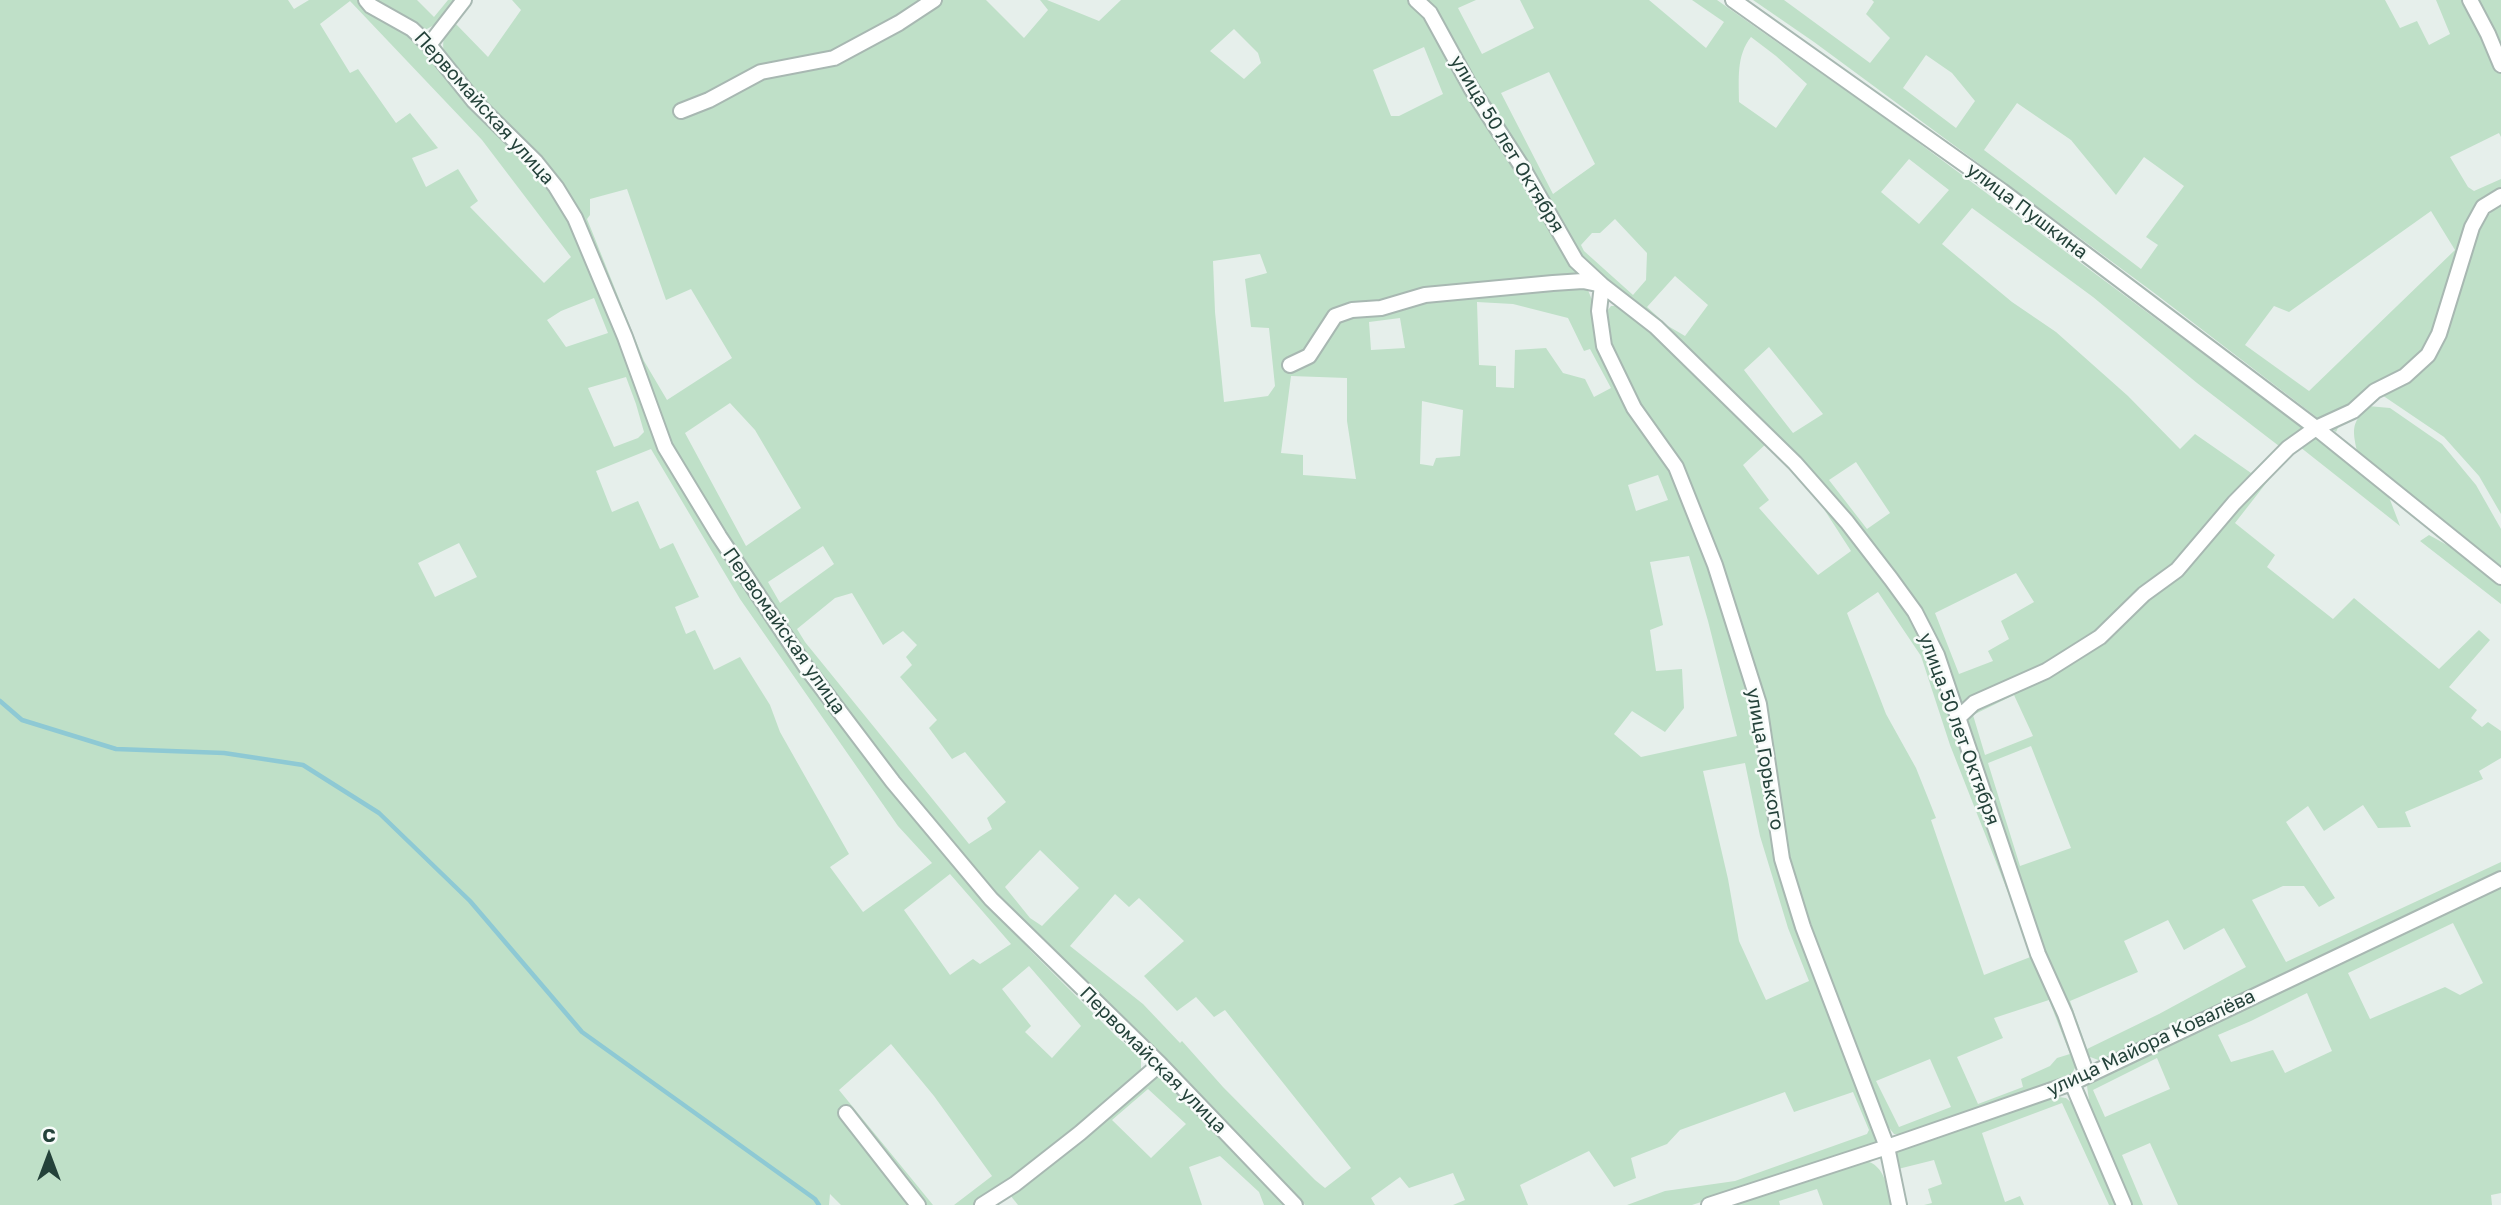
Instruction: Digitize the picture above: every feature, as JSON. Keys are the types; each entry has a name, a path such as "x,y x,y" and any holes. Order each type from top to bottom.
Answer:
{"street":[{"name":"Первомайская улица","path":"366,0 371,6 412,29 429,45 474,101 536,162 556,187 569,208 625,337 665,447 719,536 806,667 893,782 990,899 1160,1064 1295,1205"},
{"path":"429,45 464,0"},
{"path":"681,111 709,100 761,72 834,58 899,23 934,0"},
{"name":"улица 50 лет Октября","path":"1416,0 1430,13 1471,89 1524,170 1576,261 1656,327 1795,463 1847,522 1915,612 1937,655 2038,954 2065,1014 2087,1075"},
{"name":"улица Пушкина","path":"1732,0 2002,191 2316,428 2501,577"},
{"path":"2470,0 2501,65"},
{"path":"1958,718 1973,703 2046,671 2100,637 2144,594 2177,570 2234,503 2288,448 2316,428 2353,411 2375,391 2405,376 2428,355 2440,334 2472,227 2483,207 2501,196"},
{"path":"1290,365 1309,356 1335,316 1352,310 1381,308 1425,295 1563,282 1583,281 1602,285"},
{"name":"улица Горького","path":"1602,285 1599,312 1604,346 1634,408 1676,467 1715,565 1759,704 1782,859 1803,927 1887,1147 1899,1205"},
{"name":"улица Майора Ковалёва","path":"1709,1205 2072,1083 2501,879"},
{"path":"982,1205 1015,1184 1080,1133 1160,1064"},
{"path":"2072,1083 2124,1205"},
{"path":"846,1113 918,1205"}],"green space":[{"path":"0,0 288,0 294,9 309,0 363,0 412,32 556,192 697,510 964,876 1031,951 1117,1037 1141,1057 1141,1070 1075,1132 975,1205 954,1205 992,1176 934,1096 891,1044 839,1090 933,1205 925,1205 914,1193 847,1105 840,1112 912,1205 841,1205 830,1194 829,1205 0,1205","holes":["350,1 482,140 571,257 544,283 470,207 478,201 458,169 426,187 412,158 438,148 410,113 396,123 358,69 350,73 320,24","594,298 608,333 566,347 547,320 561,311","626,377 644,432 638,438 614,447 588,388","651,449 740,599 898,826 932,863 863,912 830,867 849,854 780,732 770,705 740,657 714,670 695,630 686,634 675,607 699,597 673,543 660,549 638,501 612,512 596,471","459,543 477,577 435,597 418,563","950,874 1011,944 980,964 973,959 950,975 904,910","1029,966 1081,1026 1052,1058 1025,1032 1031,1026 1002,989"]},
{"path":"376,0 417,0 434,17 448,0 456,0 436,24 425,30"},
{"path":"468,0 471,0 454,22 488,57 521,10 512,0 930,0 833,56 752,79 836,59 938,0 986,0 1024,38 1048,10 1040,0 1047,0 1099,21 1121,0 1410,0 1428,16 1581,273 1592,300 1603,350 1675,478 1713,569 1755,704 1780,861 1879,1138 1874,1146 1692,1205 1627,1205 1665,1191 1735,1181 1867,1134 1869,1130 1853,1092 1794,1112 1785,1092 1680,1130 1667,1144 1631,1158 1636,1178 1614,1187 1589,1151 1520,1185 1528,1205 1453,1205 1465,1200 1453,1173 1409,1188 1400,1177 1371,1198 1375,1205 1305,1205 982,880 831,695 765,601 669,442 581,221 507,129 445,58 445,33","holes":["1234,29 1258,53 1261,63 1244,79 1210,51","1424,47 1443,94 1399,116 1391,116 1373,70","627,189 666,300 691,289 732,358 667,400 644,361 587,219 590,215 590,199","1260,254 1267,273 1245,279 1251,327 1269,328 1275,386 1268,396 1224,402 1213,261","1477,302 1513,304 1568,318 1584,351 1590,349 1611,388 1594,397 1585,379 1563,373 1546,348 1515,350 1514,388 1496,387 1496,366 1479,365","1400,318 1405,348 1371,350 1369,322","1291,376 1347,378 1347,421 1356,479 1303,475 1303,455 1281,453","1422,401 1463,410 1460,456 1436,458 1433,466 1420,464","730,403 755,430 801,508 746,546 685,433","1658,475 1668,500 1636,511 1628,485","823,546 834,564 780,603 768,582","1689,556 1737,736 1641,757 1614,734 1632,711 1665,732 1684,708 1682,669 1656,671 1650,630 1663,625 1650,562","852,593 883,645 903,631 917,645 906,657 912,665 900,677 937,720 929,728 952,759 965,752 1006,802 987,818 992,829 969,844 797,629 835,598","1745,763 1760,836 1788,928 1809,981 1766,1000 1739,941 1703,771","1040,850 1079,888 1042,926 1030,918 1005,887","1115,894 1129,907 1139,898 1184,941 1144,976 1177,1011 1196,997 1214,1017 1225,1010 1351,1168 1325,1188 1223,1087 1182,1041 1180,1043 1143,1004 1070,946"]},
{"path":"1423,0 1476,0 1458,8 1482,54 1534,28 1520,0 1649,0 1706,48 1724,22 1692,0 1717,0 1896,126 2306,430 2174,569 2097,637 1961,712 1874,549 1597,276 1577,250","holes":["1751,37 1807,84 1776,128 1739,102 1739,68","1549,72 1595,164 1553,194 1501,93","1909,159 1949,190 1919,224 1881,192","1972,208 2093,297 2279,446 2251,473 2195,434 2180,449 2128,396 2056,332 2012,302 1942,244","1615,219 1647,253 1646,280 1633,295 1584,251 1581,245 1592,233 1600,233","1675,276 1708,305 1685,336 1668,326 1647,307","1769,347 1823,414 1793,433 1744,370","1856,462 1890,513 1867,529 1829,480","2016,573 2034,602 2001,621 2009,639 1988,651 1993,661 1959,674 1935,613"]},
{"path":"1753,0 1784,0 1870,63 1890,38 1866,14 1874,2 1872,0 2385,0 2400,28 2417,21 2429,45 2450,34 2436,0 2466,0 2501,74 2501,137 2499,133 2450,157 2468,187 2474,191 2501,179 2501,191 2478,208 2442,314 2425,352 2401,374 2350,402 2336,432 2153,292","holes":["1926,55 1952,73 1975,101 1956,128 1903,88","2017,103 2071,140 2116,195 2144,157 2184,186 2146,237 2158,245 2141,269 1984,150","2431,211 2455,250 2309,391 2245,345 2274,306 2289,312"]},
{"path":"2475,0 2501,0 2501,52"},
{"path":"2501,204 2501,514 2479,476 2444,437 2379,393 2428,360 2445,337 2473,237 2484,220"},
{"path":"1611,306 1621,306 1656,334 1796,469 1907,608 1933,659 2076,1059 2070,1077 1903,1135 1894,1134 1882,1119 1828,984 1785,854 1772,774 1715,559 1609,346 1605,314","holes":["1766,444 1818,500 1851,551 1818,575 1759,508 1769,500 1743,465","1878,592 1921,656 1950,745 2033,956 1984,975 1931,820 1936,818 1916,768 1886,714 1847,613","2049,1000 2070,1054 2057,1058 2050,1066 2021,1079 2023,1087 1978,1104 1957,1057 2003,1038 1994,1018","1930,1059 1951,1107 1899,1127 1876,1081"]},
{"path":"2368,406 2390,408 2442,444 2476,485 2501,529 2501,569 2357,451 2355,426"},
{"path":"2313,435 2389,497 2400,526 2300,447 2274,473 2235,523 2275,555 2267,567 2333,619 2354,598 2439,669 2479,630 2490,640 2449,687 2477,710 2471,718 2482,727 2488,722 2501,731 2501,758 2479,771 2483,779 2405,812 2411,827 2378,828 2363,805 2324,831 2308,806 2286,822 2335,898 2319,907 2304,886 2283,886 2252,900 2286,962 2501,862 2501,872 2101,1061 2085,1055 2041,947 1963,719 1975,707 2102,638 2291,449","holes":["2014,695 2033,736 1985,755 1973,715","2031,746 2071,848 2020,866 1988,763","2168,920 2184,950 2224,928 2246,967 2087,1049 2070,1001 2138,972 2124,941"]},
{"path":"2429,535 2458,551 2501,585 2501,604 2420,541"},
{"path":"2501,883 2501,1193 2491,1195 2492,1205 2178,1205 2150,1143 2122,1155 2143,1205 2130,1205 2090,1107 2087,1086 2091,1078","holes":["2453,923 2483,983 2460,995 2445,987 2370,1019 2348,973","2307,993 2332,1051 2285,1073 2273,1050 2231,1062 2218,1035","2157,1058 2170,1089 2105,1117 2093,1090"]},
{"path":"1151,1076 1158,1076 1245,1161 1285,1205 1264,1205 1259,1192 1220,1156 1189,1167 1202,1205 1018,1205 1010,1195 997,1205 987,1205","holes":["1148,1089 1186,1124 1151,1158 1112,1120"]},
{"path":"2051,1096 2066,1098 2074,1105 2120,1205 2109,1205 2062,1103 1982,1133 2005,1202 2020,1196 2024,1205 1924,1205 1932,1203 1928,1189 1942,1184 1934,1160 1898,1169 1908,1205 1904,1205 1893,1164 1896,1153 1910,1145"},
{"path":"1865,1161 1872,1163 1881,1172 1893,1205 1823,1205 1817,1189 1779,1201 1780,1205 1734,1205"}],"waterway":[{"path":"0,701 22,720 116,749 224,753 303,765 379,813 470,901 582,1032 815,1199 819,1205"}]}
